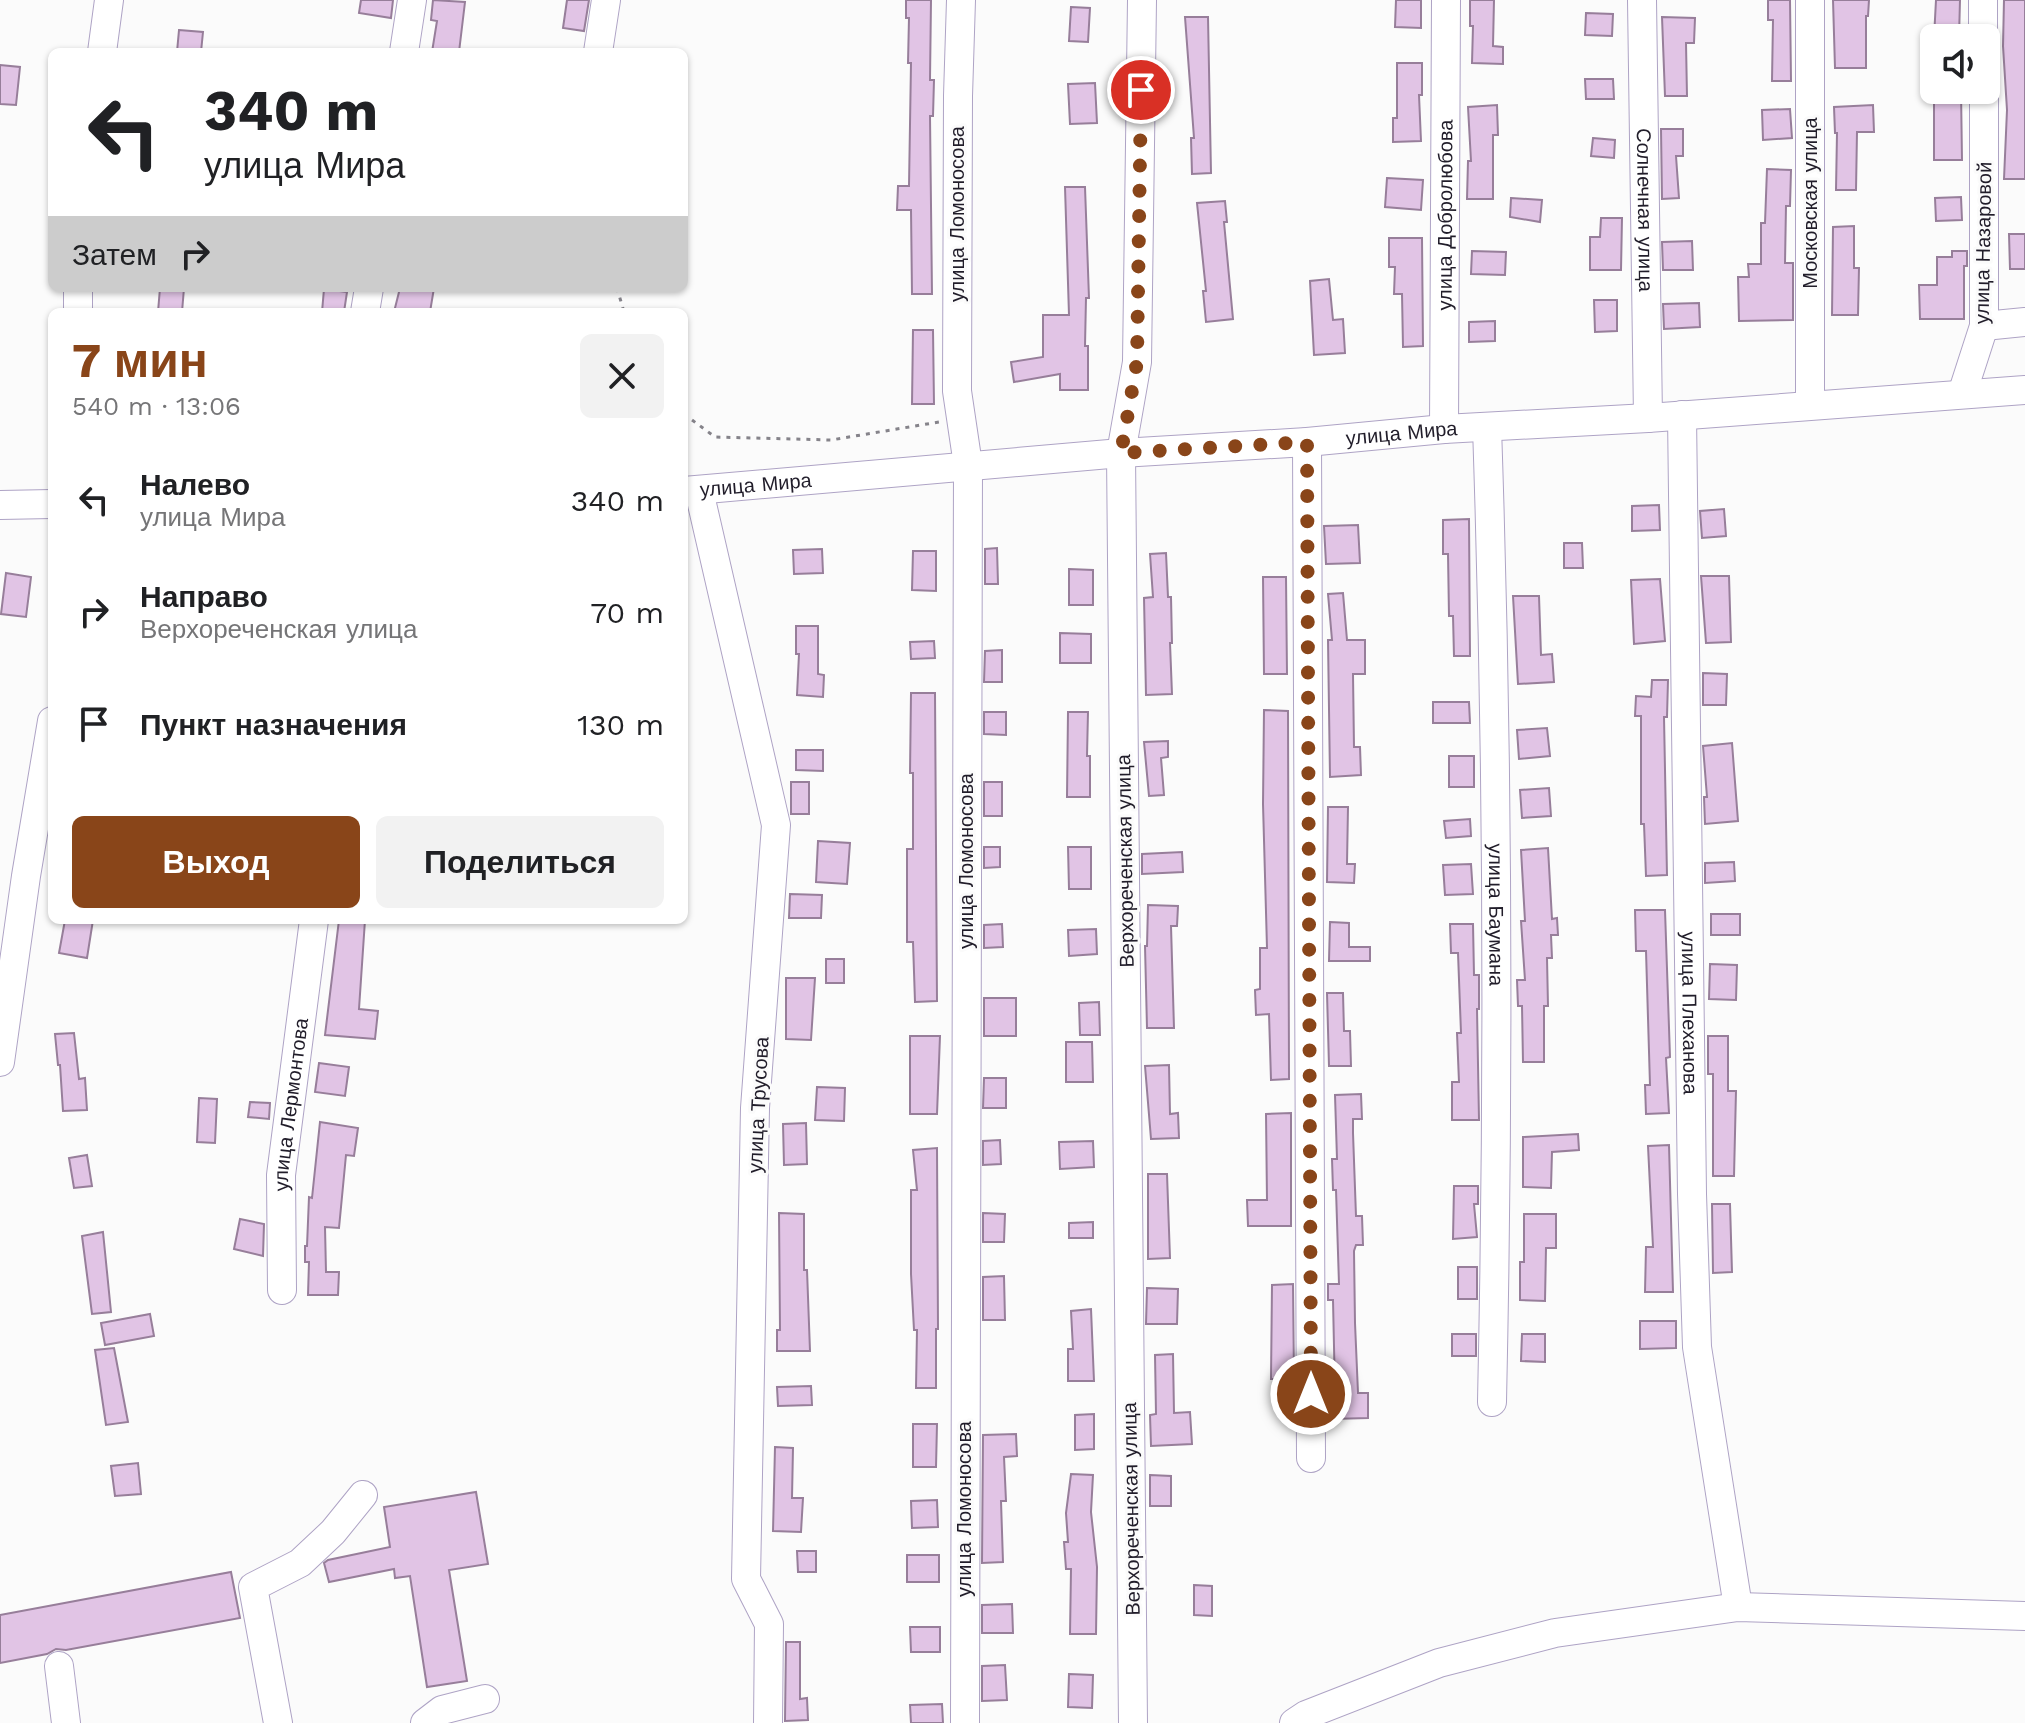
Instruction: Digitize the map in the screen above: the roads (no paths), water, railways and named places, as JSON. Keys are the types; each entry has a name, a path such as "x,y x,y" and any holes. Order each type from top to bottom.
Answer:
{"street":[{"path":"103,48 109,0"},
{"path":"405,48 412,0"},
{"path":"599,48 606,0"},
{"name":"улица Ломоносова","path":"961,0 957,112 957,391 968,465 965,1723"},
{"name":"Верхореченская улица","path":"1133,1723 1121,453 1137,362 1142,0"},
{"name":"улица Добролюбова","path":"1444,429 1446,0"},
{"name":"Солнечная улица","path":"1642,0 1648,418"},
{"name":"Московская улица","path":"1810,0 1810,405"},
{"path":"1983,0 1983,24"},
{"name":"улица Назаровой","path":"1962,394 1984,326 1984,104"},
{"path":"1984,326 2025,322"},
{"name":"улица Мира","path":"692,491 1121,453 2025,390"},
{"name":"улица Плеханова","path":"1682,415 1692,1194 1697,1347 1738,1607"},
{"name":"улица Баумана","path":"1487,427 1498,1057 1492,1402"},
{"path":"1307,442 1311,1458"},
{"name":"улица Трусова","path":"692,491 776,825 755,1108 746,1579 769,1624 768,1723"},
{"path":"0,505 48,504"},
{"path":"0,1062 12,966 48,746"},
{"name":"улица Лермонтова","path":"282,1290 281,1175 313,924"},
{"path":"278,1723 253,1587 300,1563 333,1532 363,1495"},
{"path":"1294,1723 1306,1715 1439,1663 1555,1633 1738,1607 2025,1616"},
{"path":"59,1666 66,1723"},
{"path":"425,1723 442,1710 485,1699"}]}
